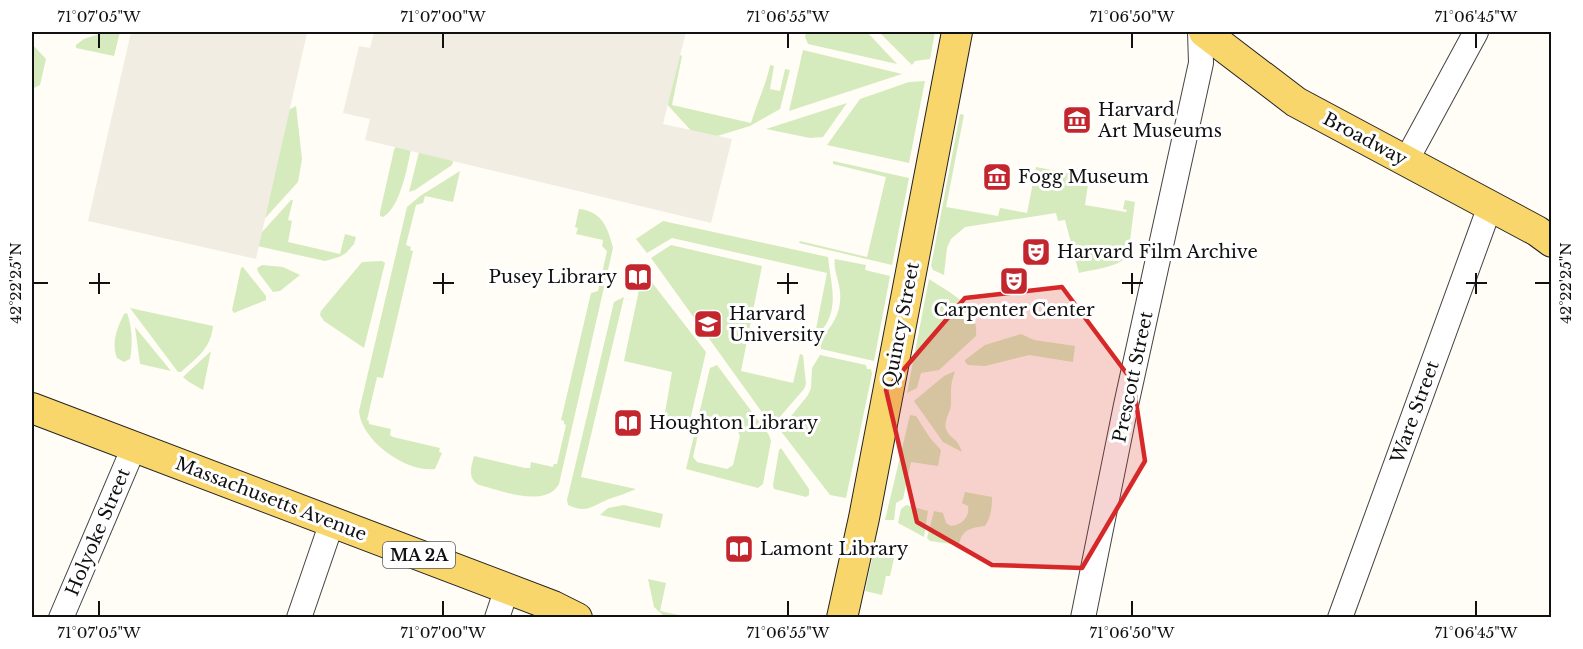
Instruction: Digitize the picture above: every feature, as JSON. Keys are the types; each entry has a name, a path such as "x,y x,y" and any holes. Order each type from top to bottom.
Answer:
{"main road":[{"name":"Quincy Street","path":"842,618 864,518 957,32"},
{"name":"Broadway","path":"1202,32 1296,102 1547,236"},
{"name":"Massachusetts Avenue","path":"32,408 507,588 553,606 576,618"}],"street":[{"name":"Prescott Street","path":"1083,618 1126,405 1201,63 1202,32"},
{"path":"1406,161 1476,32"},
{"name":"Ware Street","path":"1340,618 1490,206"},
{"name":"Holyoke Street","path":"61,618 134,447"},
{"path":"300,618 332,522"},
{"path":"497,618 507,588"}],"highlighted area":[{"path":"1062,287 1133,382 1145,461 1082,568 992,565 917,522 886,390 965,298"}],"green space":[{"path":"105,32 120,32 114,56 76,48 76,45 84,39"},
{"path":"806,32 867,32 897,64 808,44 805,37"},
{"path":"879,32 935,32 930,59 915,61 912,65"},
{"path":"32,44 46,59 40,85 32,89"},
{"path":"803,50 902,74 789,111"},
{"path":"682,56 672,105 751,123 770,65 774,66 770,89 780,91 785,69 790,70 780,109 750,126 704,140 697,137 663,100 672,59"},
{"path":"925,81 909,163 827,145 860,99 909,82"},
{"path":"847,103 823,137 810,138 766,129"},
{"path":"296,106 302,159 298,182 249,236 283,113"},
{"path":"960,114 964,115 946,207 998,216 1000,208 1027,213 1036,167 1089,177 1085,205 1126,212 1127,210 1123,209 1125,200 1135,202 1128,256 1111,266 1079,273 1065,220 1058,221 1056,213 965,227 951,239 947,248 944,275 933,270 931,266"},
{"path":"398,142 412,144 399,195 395,204 383,217 380,216 380,212 394,150"},
{"path":"420,148 451,159 453,162 452,165 409,192"},
{"path":"833,161 909,178 892,265 799,243 800,241 867,257 886,177 833,164"},
{"path":"460,171 453,202 425,196 423,203 416,205 406,245 413,251 383,378 377,377 367,420 369,424 391,429 390,435 393,437 440,448 439,452 442,453 435,469 424,469 412,466 387,453 368,433 359,411 407,207"},
{"path":"293,200 288,220 292,221 288,242 340,254 345,234 356,237 354,244 346,253 325,261 253,245 254,241"},
{"path":"579,209 587,210 599,217 606,227 613,248 559,484 544,495 533,497 479,485 471,476 474,456 525,468 530,468 531,462 553,467 557,464 566,425 561,420 591,293 598,291 607,251 602,246 603,240 576,234 578,228 575,227"},
{"path":"663,221 828,257 833,298 830,316 825,326 818,335 816,329 827,273 672,238 647,253 636,239"},
{"path":"671,245 762,266 741,371 793,383 800,354 803,355 806,384 772,426 651,258"},
{"path":"835,259 866,265 865,270 890,276 874,361 821,349 820,339 833,323 840,306"},
{"path":"382,261 385,263 364,348 324,321 320,315 362,262"},
{"path":"262,265 283,267 300,275 280,291 273,292 258,272 257,268"},
{"path":"243,267 266,296 266,300 234,313 232,310"},
{"path":"643,271 706,352 688,429 663,424 672,372 624,361"},
{"path":"929,279 954,295 968,308 976,325 976,336 939,370 921,373 917,388 907,393"},
{"path":"624,297 581,477 636,489 589,508 575,508 568,505 567,500 614,302"},
{"path":"130,308 213,326 212,334 206,347 181,372 178,372"},
{"path":"127,313 132,348 130,359 124,362 117,358 115,341 121,319"},
{"path":"135,327 171,371 140,364"},
{"path":"1021,334 1034,340 1075,346 1073,362 1029,355 985,366 968,365 965,362 985,345"},
{"path":"211,351 203,390 183,377"},
{"path":"820,355 866,365 867,369 871,369 872,374 846,498 830,495 780,430 808,395 811,388 812,368"},
{"path":"717,365 769,435 771,441 763,484 758,488 686,469 710,368","holes":["707,423 737,430 740,436 733,465 727,469 697,462 693,457 700,426"]},
{"path":"955,371 946,429 962,452 943,442 914,401 944,376"},
{"path":"910,415 916,416 941,450 938,466 911,462 903,499 896,503 894,520 885,520"},
{"path":"781,448 809,489 809,495 806,497 774,489"},
{"path":"965,492 992,497 991,512 985,526 965,532 959,545 930,541 927,538 934,511 943,513 946,523 951,526 964,520 968,514 968,506 962,503"},
{"path":"624,505 663,514 660,528 600,515 608,508"},
{"path":"906,505 928,511 924,537 898,523 901,509"},
{"path":"876,541 881,543 885,550 891,550 897,545 890,576 886,576 882,595 865,591"},
{"path":"648,579 666,583 660,611 689,617 665,617 654,607"}],"shaded area":[{"path":"131,32 307,33 256,259 88,221"},
{"path":"374,32 686,32 663,124 732,139 711,223 365,140 370,119 343,113 359,46 370,48"}],"place":[{"name":"Harvard Art Museums","path":"1077,120"},
{"name":"Fogg Museum","path":"997,177"},
{"name":"Harvard Film Archive","path":"1036,252"},
{"name":"Pusey Library","path":"638,277"},
{"name":"Carpenter Center","path":"1014,281"},
{"name":"Harvard University","path":"708,324"},
{"name":"Houghton Library","path":"628,423"},
{"name":"Lamont Library","path":"739,549"}]}
